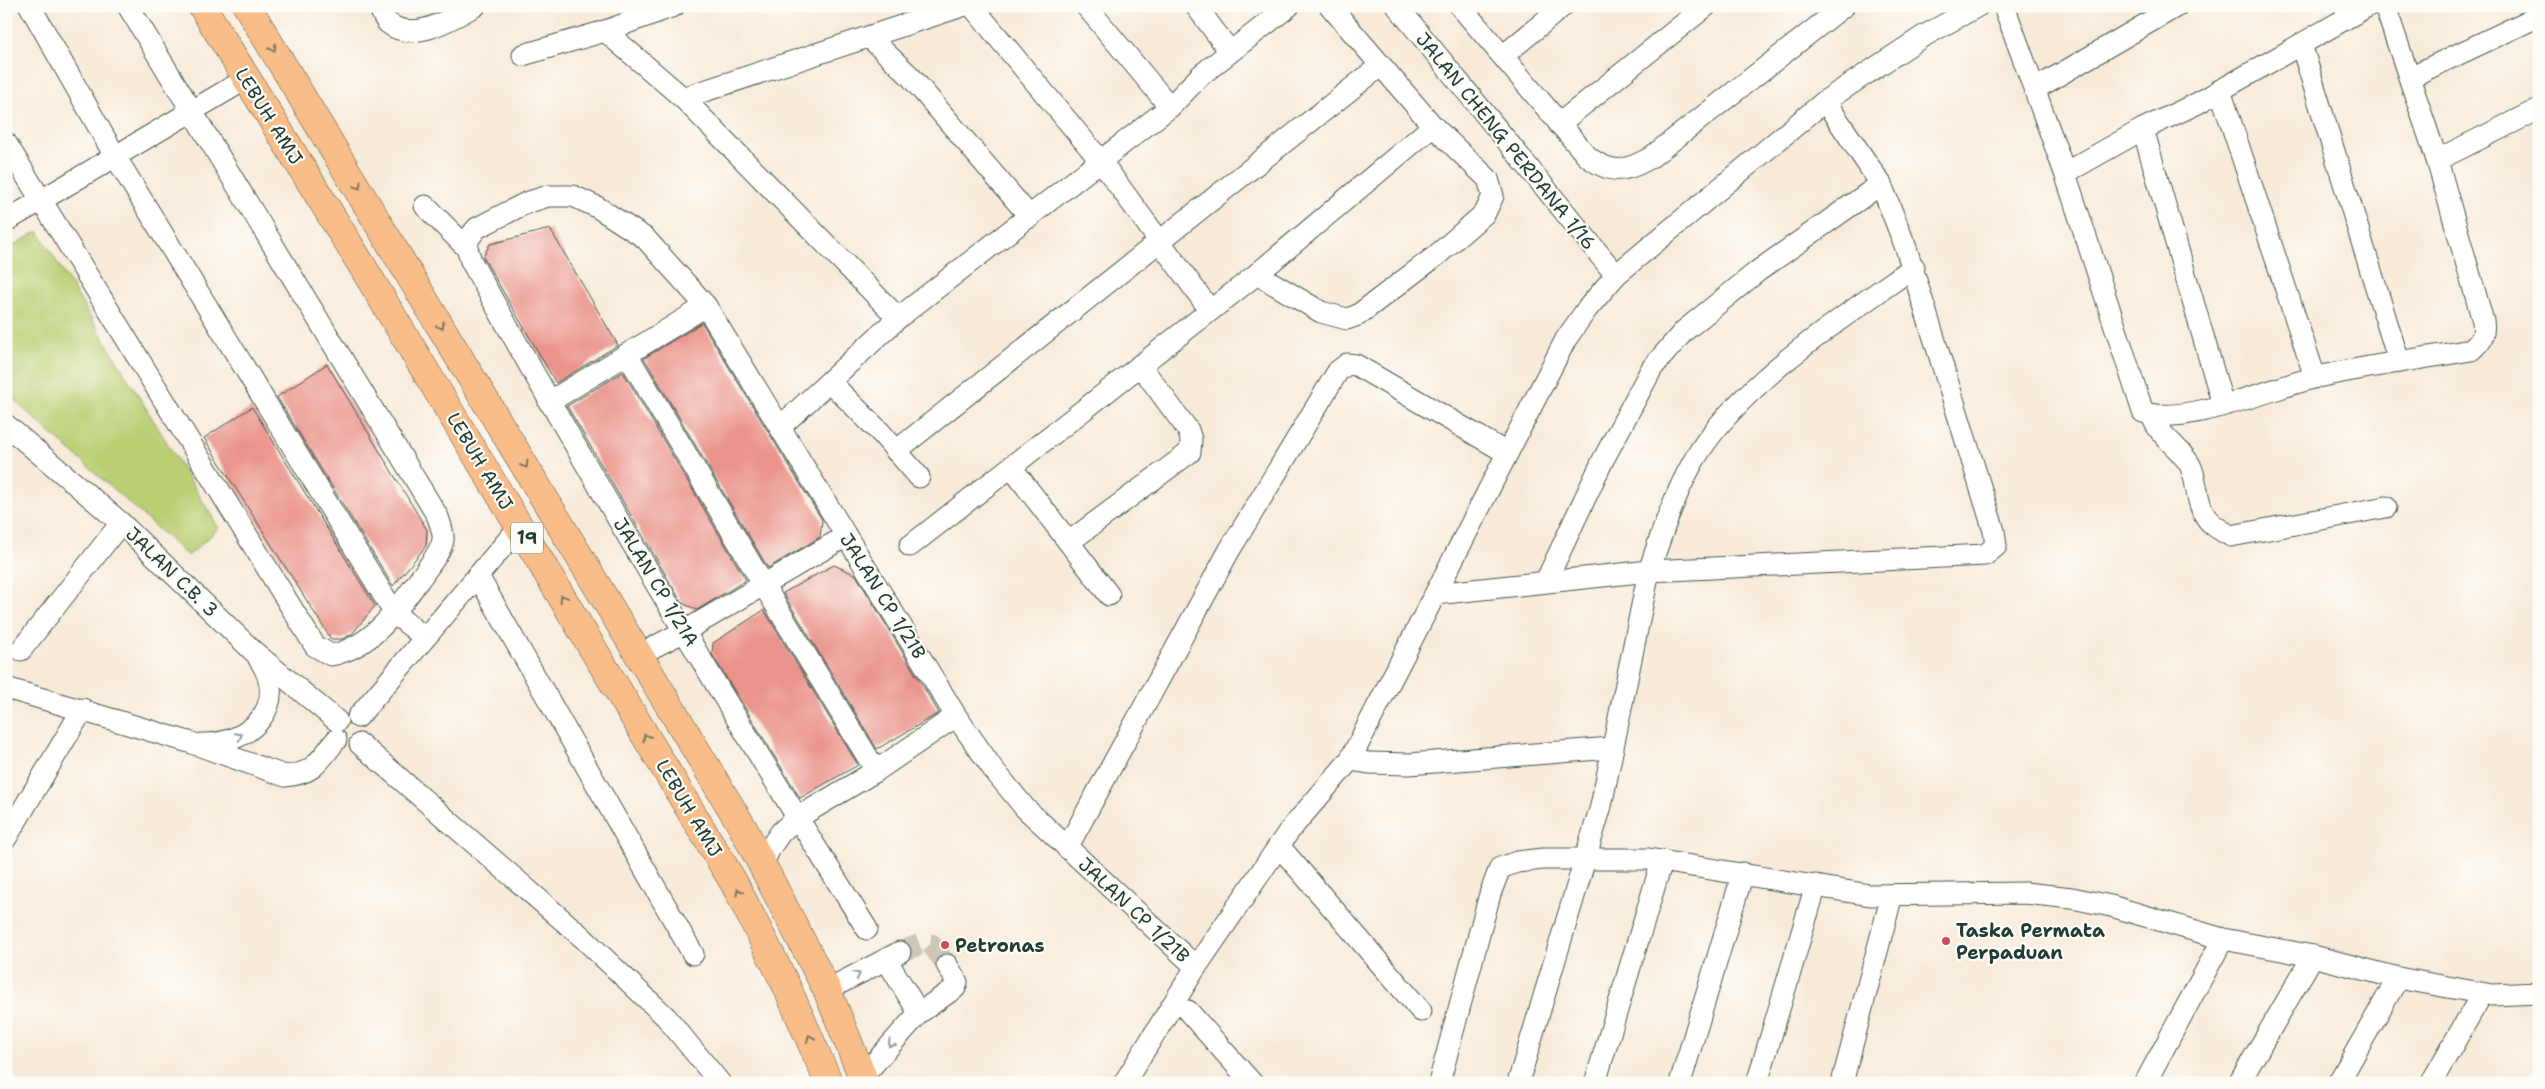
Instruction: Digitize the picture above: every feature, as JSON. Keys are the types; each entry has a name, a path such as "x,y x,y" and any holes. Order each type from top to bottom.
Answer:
{"highway":[{"name":"LEBUH AMJ","path":"202,6 520,526 734,884 790,994 828,1083"},
{"name":"LEBUH AMJ","path":"248,6 742,826 827,990 864,1079"}],"street":[{"path":"30,6 115,156 395,614 424,637"},
{"path":"6,143 315,646 331,655 347,652 395,614 435,557 443,539 438,517 128,6"},
{"path":"378,6 388,23 406,30 428,29 475,6"},
{"path":"523,55 605,31 674,6"},
{"path":"683,98 870,38 962,6"},
{"path":"972,6 1100,160 1210,310"},
{"path":"1086,6 1170,107"},
{"path":"1196,6 1230,52"},
{"path":"780,427 898,318 1170,107 1200,75 1289,6"},
{"path":"1257,274 1321,312 1347,319 1358,315 1437,255 1485,213 1493,196 1488,179 1433,126 1330,6"},
{"name":"JALAN CHENG PERDANA 1/16","path":"1396,6 1616,275"},
{"path":"1460,6 1587,156 1600,166 1616,171 1635,167 1650,158 1844,6"},
{"path":"1504,56 1563,6"},
{"path":"1559,124 1706,6"},
{"path":"1131,1079 1196,967 1289,831 1350,760 1566,338 1587,309 1616,275 1825,101 1922,36 1978,6"},
{"path":"2004,6 2065,173 2143,412 2164,416 2224,405 2315,377 2471,350 2479,343 2484,333 2437,160 2385,6"},
{"path":"2035,89 2177,6"},
{"path":"2065,173 2143,129 2220,90 2368,6"},
{"path":"2410,77 2539,16"},
{"path":"605,31 683,98 898,318"},
{"path":"870,38 910,76 1030,217"},
{"path":"2301,44 2399,362"},
{"path":"896,451 1380,66"},
{"path":"6,221 246,79"},
{"path":"2220,90 2315,377"},
{"path":"1436,594 1648,571 1985,555 1996,546 1994,531 1914,267 1881,184 1825,101"},
{"path":"2437,160 2539,109"},
{"path":"910,546 1012,468 1257,274 1433,126"},
{"path":"2143,129 2224,405"},
{"path":"1546,581 1603,460 1652,368 1684,331 1758,271 1881,184"},
{"name":"JALAN CP 1/21B","path":"468,248 469,238 477,228 526,203 548,196 573,196 597,207 645,238 706,306 956,716 993,769 1025,808 1196,967"},
{"path":"425,206 468,248"},
{"name":"JALAN CP 1/21A","path":"468,248 471,261 549,402 797,818 867,929"},
{"path":"1518,1083 1601,806 1611,748 1648,571 1693,462 1722,420 1774,371 1831,326 1914,267"},
{"path":"549,402 706,306"},
{"path":"627,354 762,584 876,770"},
{"path":"1067,848 1229,551 1342,368 1347,364 1356,365 1507,454"},
{"path":"1068,542 1190,452 1191,439 1188,430 1140,365"},
{"path":"830,382 919,477"},
{"path":"2152,415 2156,427 2174,444 2190,466 2195,490 2206,518 2230,536 2386,507"},
{"name":"JALAN C.B. 3","path":"6,425 121,523 336,730"},
{"path":"1012,468 1109,595"},
{"path":"21,650 121,523"},
{"path":"358,717 520,526"},
{"path":"638,655 685,631 846,536"},
{"path":"478,576 693,954"},
{"path":"192,743 229,741 247,732 262,720 269,703 271,683 267,670 254,651"},
{"path":"6,688 83,709 192,743 285,776 298,775 312,770 344,716 358,717"},
{"path":"6,838 83,709"},
{"path":"762,866 770,848 781,832 797,818 876,770 956,716"},
{"path":"358,717 366,730 360,744"},
{"path":"336,730 344,746 350,747 360,744"},
{"path":"360,744 582,937 666,1017 720,1083"},
{"path":"1350,760 1369,763 1409,764 1611,748"},
{"path":"1279,846 1421,1011"},
{"path":"1439,1083 1490,894 1500,868 1517,862 1586,858 1662,861 1870,895 2025,893 2072,898 2111,906 2222,939 2313,956 2398,978 2482,994 2539,994"},
{"path":"1595,1083 1662,861"},
{"path":"1680,1083 1743,873"},
{"path":"1757,1083 1816,885"},
{"path":"1842,1083 1892,895"},
{"path":"2145,1083 2222,939"},
{"path":"827,990 893,956 919,1013"},
{"path":"2240,1083 2313,956"},
{"path":"864,1079 919,1013 955,988 957,982 947,965"},
{"path":"2338,1083 2398,978"},
{"path":"2431,1083 2482,994"},
{"path":"1188,1011 1252,1083"}],"green space":[{"path":"38,231 219,528 188,556 6,393 6,250"}],"building":[{"path":"550,229 618,345 556,383 483,257 490,244"},
{"path":"702,323 822,520 820,537 768,568 644,358"},
{"path":"327,364 427,530 426,546 393,586 277,397"},
{"path":"623,372 746,580 697,610 682,603 567,406"},
{"path":"252,407 375,606 352,634 342,639 331,639 204,438"},
{"path":"834,565 856,575 939,713 877,749 783,593"},
{"path":"764,610 858,765 800,798 712,654 713,643"}],"tunnel":[{"path":"900,952 923,943 931,944 947,965"}],"place":[{"name":"Taska Permata Perpaduan","path":"1946,941"},
{"name":"Petronas","path":"945,945"}]}
